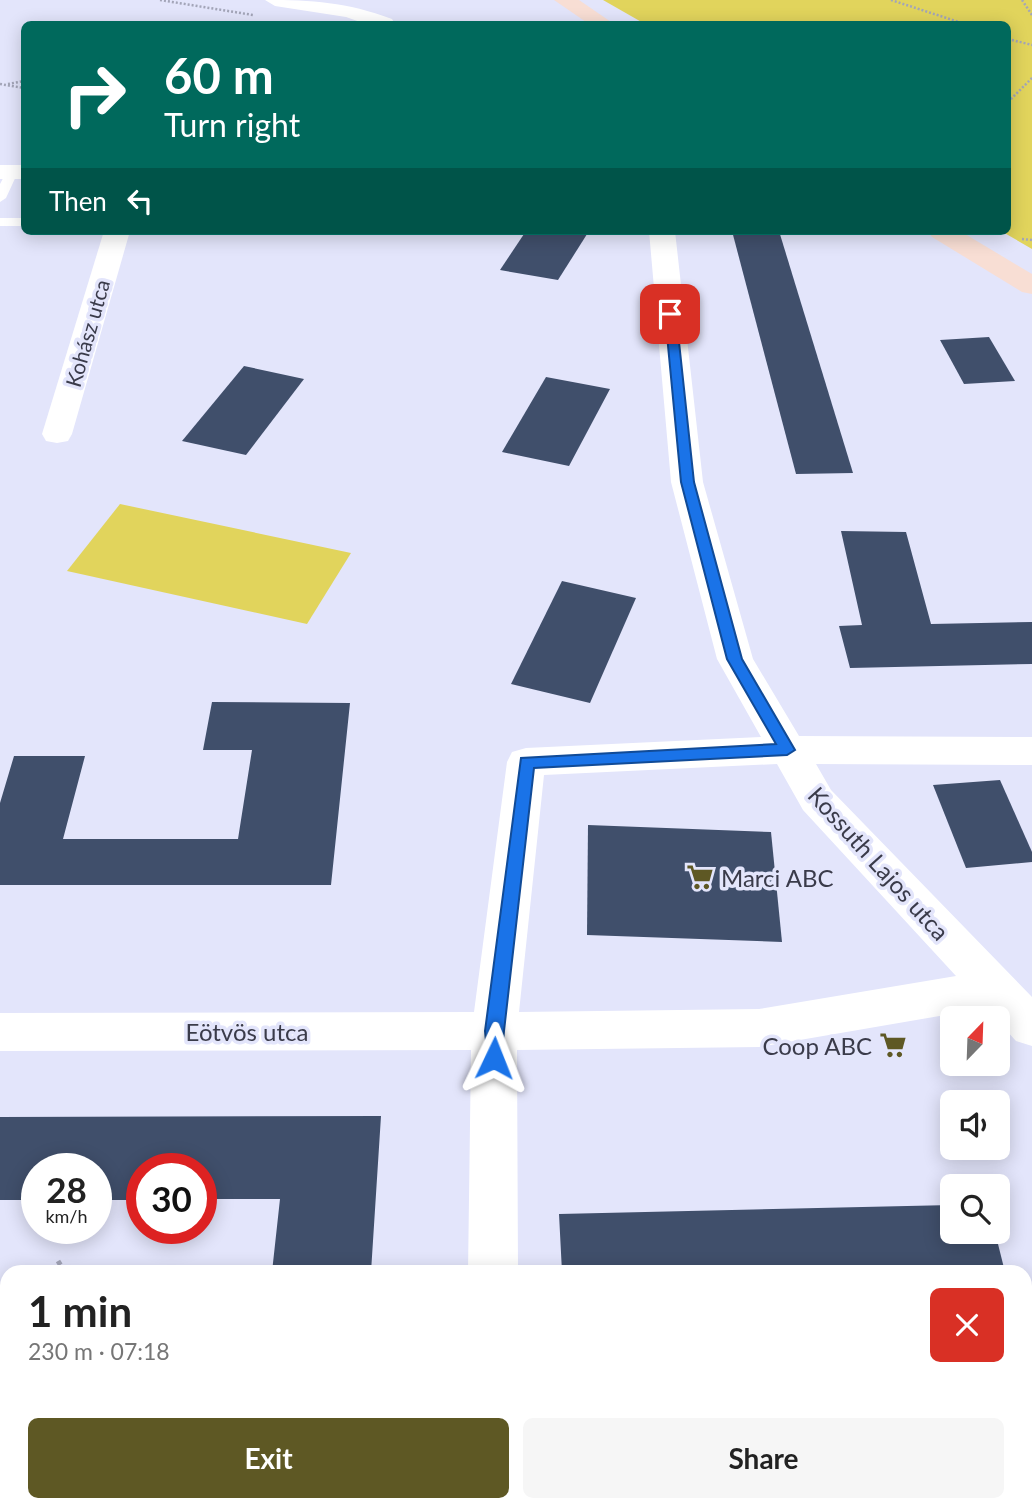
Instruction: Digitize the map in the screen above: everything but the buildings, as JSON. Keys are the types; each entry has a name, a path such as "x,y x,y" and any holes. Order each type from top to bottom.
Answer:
{"main road":[{"path":"564,0 598,21"},
{"path":"948,235 1032,286"}],"street":[{"path":"275,0 350,11 376,21"},
{"name":"Kohász utca","path":"57,434 116,235"},
{"name":"Kossuth Lajos utca","path":"662,235 687,482 734,659 817,800 1032,1027"},
{"path":"493,1265 494,1031 526,762 787,750 1032,751"},
{"name":"Eötvös utca","path":"0,1032 759,1028 993,988"}],"lane":[{"path":"0,198 12,172"},
{"path":"0,222 21,222"}],"path":[{"path":"891,0 955,21"},
{"path":"1022,0 1032,15"},
{"path":"1011,40 1032,45"},
{"path":"1011,99 1032,78"},
{"path":"1,85 21,82"},
{"path":"1,85 21,88"},
{"path":"1022,239 1032,240"},
{"path":"58,1261 61,1265"}],"shaded area":[{"path":"603,0 1032,0 1032,249 1008,235 1011,235 1011,21 640,21"},
{"path":"120,504 351,553 307,624 67,571"}],"place":[{"name":"Marci ABC","path":"700,877"},
{"name":"Coop ABC","path":"893,1045"}],"route":[{"path":"494,1058 494,1031 526,762 787,750 734,659 687,482 670,314"}]}
